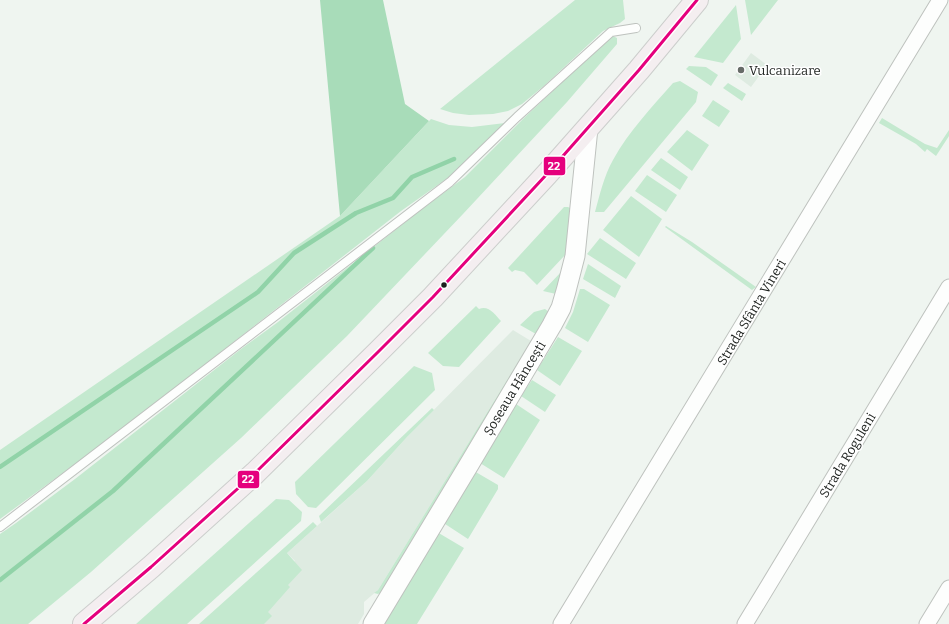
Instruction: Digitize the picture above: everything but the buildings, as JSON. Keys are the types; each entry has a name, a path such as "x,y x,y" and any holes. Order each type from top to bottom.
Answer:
{"highway":[{"path":"84,624 151,567 255,473 441,289 588,128 639,70 697,0"}],"street":[{"name":"Strada Sfânta Vineri","path":"561,624 940,0"},
{"name":"Șoseaua Hâncești","path":"372,624 470,463 561,308 576,256 588,128"},
{"name":"Strada Roguleni","path":"745,624 949,287"},
{"path":"927,624 949,588"}],"lane":[{"path":"0,527 450,182 517,117 611,32 636,28"}],"shaded area":[{"path":"751,53 767,65 751,87 735,75"},
{"path":"513,330 531,341 378,590 364,602 364,614 358,624 222,624 295,561 287,553 367,481 407,437"}],"green space":[{"path":"320,0 383,0 405,104 429,121 340,216"},
{"path":"575,0 623,0 625,19 603,31 545,85 522,104 508,111 493,114 469,115 453,113 440,109"},
{"path":"745,0 778,0 751,35"},
{"path":"736,5 741,39 723,63 694,57"},
{"path":"613,36 617,38 617,44 567,102 347,336 241,438 91,572 28,624 0,624 0,534 75,479 465,177 525,117"},
{"path":"689,66 706,67 718,75 711,86 686,69"},
{"path":"680,81 698,92 696,102 604,212 595,212 602,185 619,149 641,120 673,83"},
{"path":"728,83 746,94 742,101 723,88"},
{"path":"713,100 730,111 719,127 702,116"},
{"path":"882,118 925,144 937,148 949,130 949,136 936,156 927,149 925,152 916,144 879,123"},
{"path":"431,119 449,125 472,127 505,123 452,175 401,211 120,431 0,519 0,450 340,216"},
{"path":"687,130 709,145 692,171 667,152"},
{"path":"661,158 688,177 680,190 651,170"},
{"path":"647,175 677,195 666,212 635,191"},
{"path":"631,196 662,219 639,257 603,230"},
{"path":"564,207 572,209 566,254 537,285 524,272 515,270 512,272 508,268"},
{"path":"666,226 692,242 756,287 752,290 665,227"},
{"path":"600,238 636,263 626,279 587,254"},
{"path":"588,264 621,286 615,298 583,279"},
{"path":"562,271 556,294 543,291"},
{"path":"580,289 584,289 610,305 588,342 565,328 573,312"},
{"path":"476,306 479,309 489,309 501,321 459,367 443,366 428,353"},
{"path":"545,309 549,312 536,334 520,325 534,312"},
{"path":"558,337 582,351 560,386 537,370"},
{"path":"531,341 532,342 383,591 378,594 374,593 378,590"},
{"path":"414,366 432,373 435,390 316,508 308,507 296,494 295,482"},
{"path":"532,380 556,395 545,412 521,396"},
{"path":"516,404 540,420 504,478 480,463"},
{"path":"432,408 434,410 367,481 321,522 319,516"},
{"path":"474,471 498,485 498,489 468,539 442,522"},
{"path":"276,499 289,500 302,512 301,521 187,624 136,624"},
{"path":"313,522 317,526 287,553 302,570 288,585 290,587 268,612 272,616 264,624 199,624"},
{"path":"437,532 464,548 417,624 381,624"}],"waterway":[{"path":"0,467 258,292 294,253 356,213 393,198 412,177 454,159"},
{"path":"0,580 113,491 373,248"}],"transit line":[{"name":"22","path":"84,624 151,567 255,473 433,297 547,174 639,70 697,0"}],"place":[{"name":"Vulcanizare","path":"741,70"}]}
